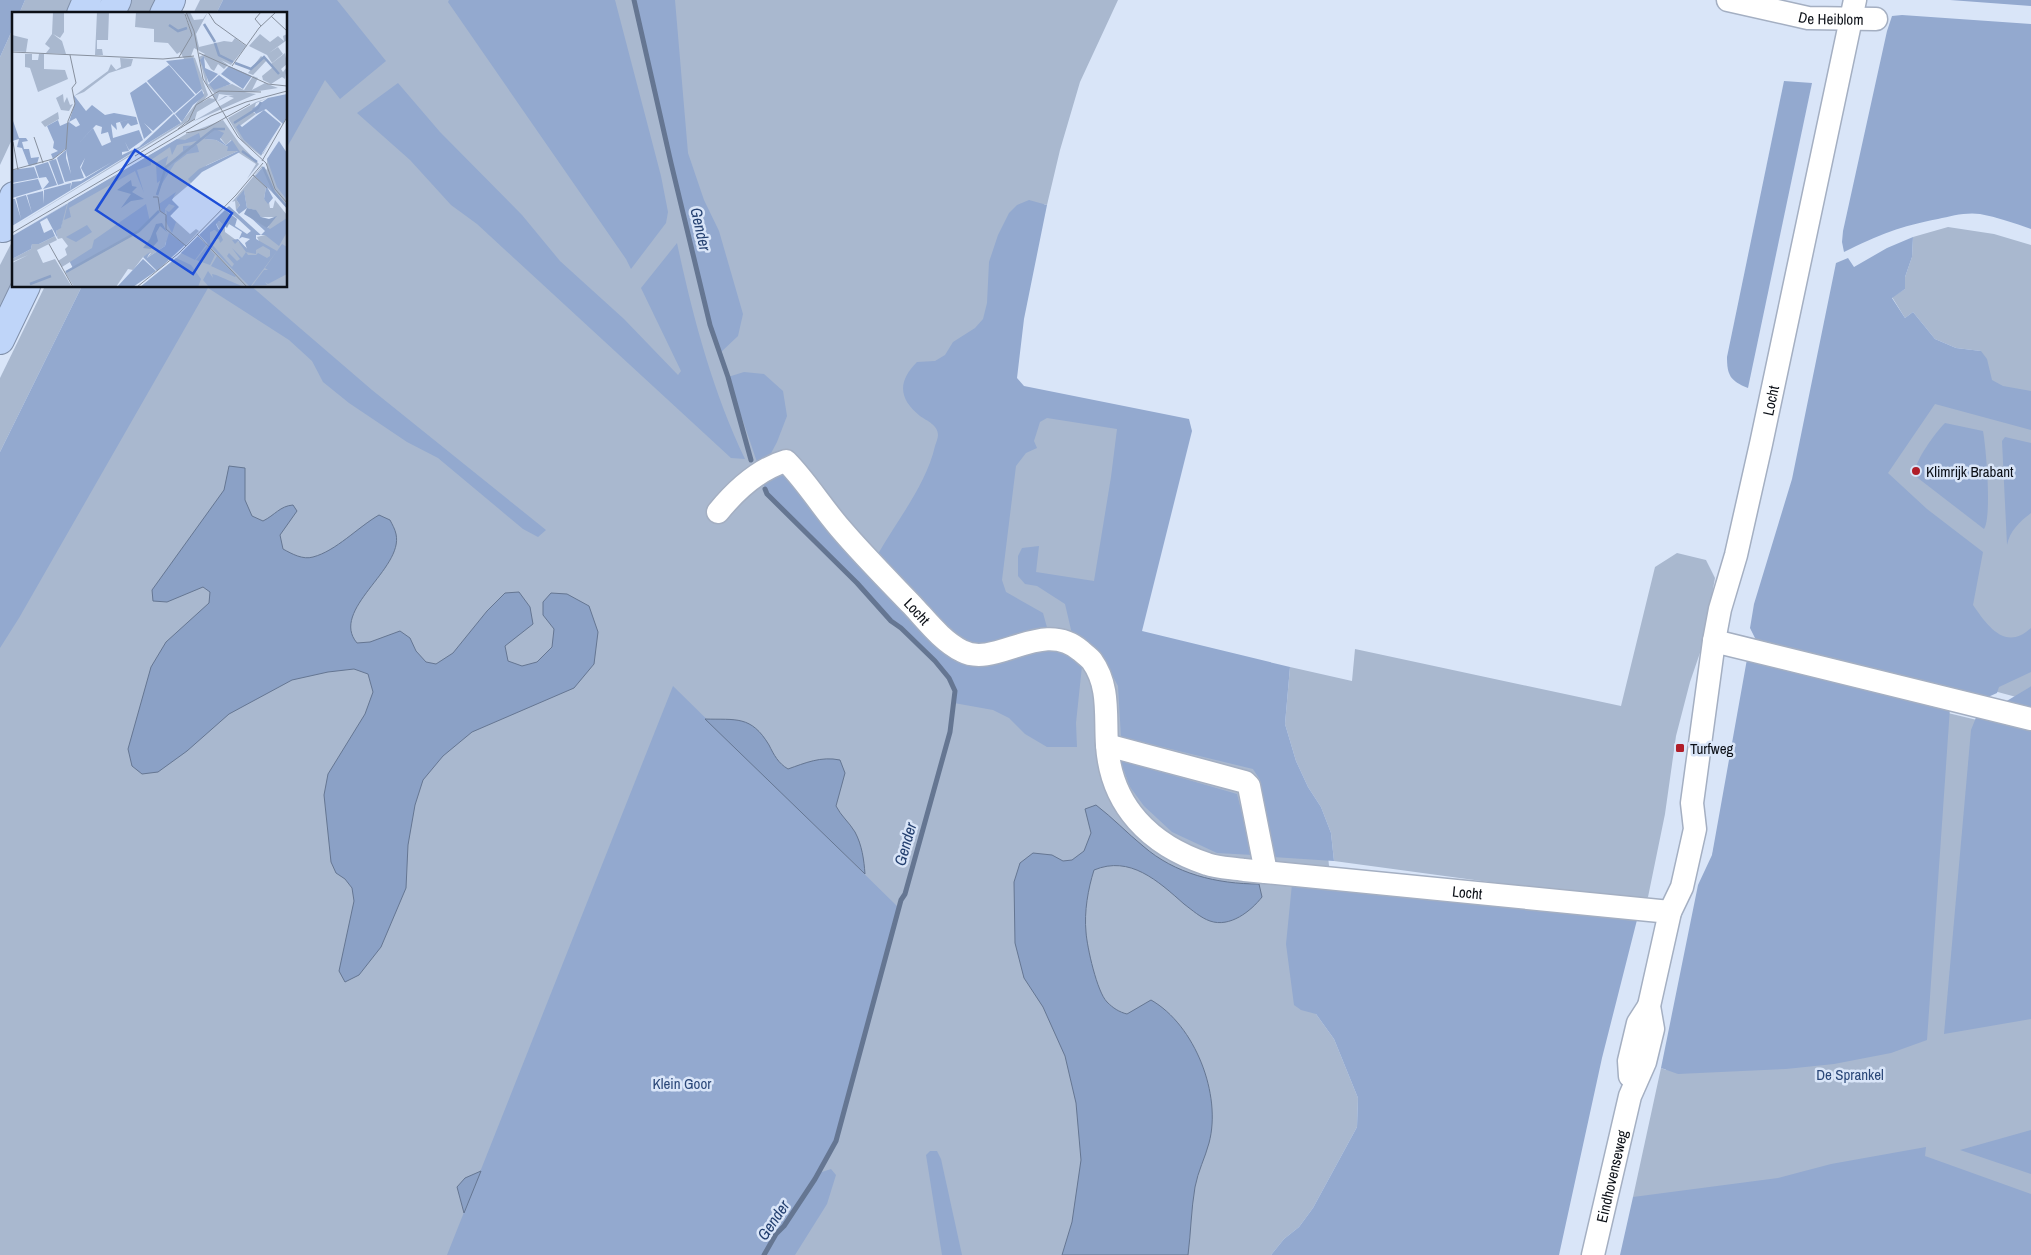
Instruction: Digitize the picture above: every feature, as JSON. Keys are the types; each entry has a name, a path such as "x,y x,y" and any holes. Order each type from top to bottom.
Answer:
{"highway":[{"path":"83,12 87,0"},
{"path":"111,12 117,0"},
{"path":"165,12 171,0"},
{"path":"6,223 12,203"},
{"path":"0,340 25,288"}],"street":[{"name":"De Heiblom","path":"1728,0 1808,18 1853,10 1876,19"},
{"name":"Locht","path":"718,512 745,483 786,460 803,478 841,528 870,561 940,634 963,652 982,656 1016,645 1044,639 1068,642 1074,645 1092,660 1105,690 1110,771 1121,799 1130,813 1148,831 1170,847 1207,864 1266,872 1670,912 1669,884 1681,827 1692,803 1720,609 1736,555 1762,444 1853,10"},
{"path":"1714,641 1738,649 2031,720"},
{"path":"1107,746 1246,782 1249,786 1266,872"},
{"name":"Eindhovenseweg","path":"1593,1255 1630,1096 1629,1061 1638,1023 1649,1006 1670,912"}],"green space":[{"path":"0,0 25,0 20,12 12,12 12,30 0,57"},
{"path":"25,0 73,0 68,12 20,12"},
{"path":"132,0 162,0 156,12 126,12"},
{"path":"200,0 223,0 217,12 194,12"},
{"path":"223,0 337,0 386,61 340,99 325,80 288,145 288,12 217,12"},
{"path":"227,0 1118,0 1080,82 1060,150 1047,205 1044,204 1019,316 1014,379 1023,387 1187,421 1139,633 1279,725 1326,835 1329,866 1319,893 1316,1014 1334,1039 1358,1098 1357,1127 1313,1208 1299,1227 1284,1239 1271,1255 0,1255 0,457 83,288 288,288 288,12 278,12"},
{"path":"449,0 615,0 661,176 668,212 666,223 631,269 626,259 448,2"},
{"path":"634,0 675,0 688,153 704,200 719,231 743,314 738,336 720,353 711,325 671,163"},
{"path":"1950,0 2031,0 2031,6"},
{"path":"1902,15 2031,24 2031,229 1986,215 1964,214 1901,228 1844,252 1842,242 1843,231 1887,31 1892,16"},
{"path":"12,30 12,139 0,165 0,57"},
{"path":"1784,81 1812,83 1748,388 1733,380 1729,373 1727,357"},
{"path":"398,83 440,132 522,215 560,261 624,319 678,375 681,371 641,288 677,243 713,380 745,459 731,458 477,224 451,205 410,160 357,113"},
{"path":"1029,200 1047,205 1024,319 1017,378 1024,386 1189,419 1192,431 1142,631 1290,667 1285,724 1296,761 1308,787 1321,807 1331,833 1334,861 1273,857 1260,780 1253,769 1121,737 1118,686 1102,656 1083,637 1072,634 1065,604 1037,586 1025,584 1018,576 1018,556 1022,548 1039,546 1036,572 1094,581 1117,429 1047,418 1040,422 1034,441 1037,448 1026,453 1016,466 1002,580 1006,592 1043,613 1048,631 979,648 947,630 878,554 911,502 931,460 938,436 934,426 913,410 908,403 903,390 906,376 917,362 935,361 945,355 953,342 975,328 983,319 987,303 989,262 998,235 1009,213 1017,205"},
{"name":"Klimrijk Brabant","path":"1948,227 1994,234 2031,245 2031,701 1983,688 1821,365 1981,351 1956,348 1935,339 1913,312 1905,318 1892,297 1905,289 1905,277 1912,257 1913,237"},
{"name":"Klimrijk Brabant","path":"1913,237 1912,257 1905,277 1905,289 1892,298 1905,318 1913,312 1935,339 1956,348 1981,351 1987,359 1992,380 2003,386 2031,391 2031,430 1935,404 1888,473 1927,509 1983,552 1973,605 1984,620 1997,633 2005,637 2022,635 2031,628 2031,672 1999,687 1997,693 1988,697 1757,642 1750,628 1754,604 1792,479 1836,263 1848,258 1854,267 1887,248"},
{"path":"12,242 13,288 0,324 0,265"},
{"path":"44,288 81,288 0,452 0,378"},
{"path":"81,288 208,288 0,648 0,452"},
{"path":"208,288 253,288 372,390 546,530 538,537 523,529 438,458 407,442 349,403 323,382 312,361 289,340"},
{"path":"744,372 764,374 783,391 787,416 768,459 758,465 728,377"},
{"path":"1945,423 1983,431 1988,497 1988,511 1984,529 1914,475 1922,455"},
{"path":"2005,437 2031,443 2031,513 2010,535 2007,545 2002,441"},
{"path":"784,472 835,540 967,664 1043,647 1066,652 1082,666 1076,723 1077,747 1047,747 1025,734 1009,718 993,710 954,703 955,691 949,678 935,661 892,621 857,583 768,494 763,484"},
{"path":"1677,553 1706,560 1715,578 1703,644 1690,682 1676,736 1665,814 1648,897 1638,902 1334,861 1331,833 1321,807 1308,787 1296,761 1285,724 1290,667 1352,681 1355,649 1621,706 1655,567"},
{"path":"1747,659 1950,708 1927,1040 1891,1053 1834,1064 1786,1069 1678,1074 1661,1068 1698,885 1712,855"},
{"name":"De Sprankel","path":"1753,666 2031,733 2031,1255 1626,1255 1638,1197 1633,1197 1661,1068 1666,1070"},
{"name":"Klein Goor","path":"673,686 900,909 836,1141 819,1173 831,1169 836,1175 827,1204 795,1255 447,1255"},
{"path":"2030,687 2031,709 2005,702"},
{"path":"1977,715 2031,728 2031,1019 1944,1034 1971,730"},
{"path":"1120,760 1237,794 1253,855 1217,853 1172,832 1144,806 1130,787"},
{"path":"1292,884 1638,916 1602,1058 1559,1255 1271,1255 1284,1239 1299,1227 1313,1208 1357,1127 1358,1098 1334,1039 1316,1014 1301,1010 1294,1005 1286,944"},
{"path":"2031,1130 2031,1174 1960,1150"},
{"path":"1926,1147 1925,1156 2031,1194 2031,1255 1620,1255 1633,1197 1778,1178 1831,1164"},
{"path":"930,1151 937,1151 941,1159 962,1255 942,1255 926,1155"}],"shaded area":[{"path":"229,466 245,468 245,500 252,516 263,521 281,509 293,505 297,511 280,535 283,549 298,556 309,558 330,550 379,515 390,520 396,534 395,547 389,561 359,603 352,617 351,630 357,643 370,642 400,631 410,638 416,651 426,662 436,664 453,653 487,611 505,593 519,592 530,607 533,624 505,646 508,661 522,666 537,662 552,647 554,629 543,615 543,602 551,593 567,594 589,606 598,632 594,664 574,688 472,732 443,756 423,780 415,805 408,845 406,888 381,947 359,975 345,982 339,971 354,901 352,888 345,879 336,873 331,862 324,795 328,774 365,714 373,692 368,674 354,669 328,672 292,680 229,714 187,751 158,772 142,774 132,766 128,749 151,667 166,642 209,603 210,592 203,587 167,602 153,601 152,590 224,490"},
{"path":"705,719 742,721 756,728 777,758 788,769 807,762 826,759 840,760 845,773 836,806 853,828 857,837 862,853 865,874"},
{"path":"1096,805 1155,856 1169,864 1197,876 1243,884 1259,884 1262,897 1246,913 1232,920 1218,923 1203,918 1154,879 1131,868 1120,866 1107,866 1094,870 1088,893 1086,909 1087,939 1093,969 1103,997 1114,1008 1127,1014 1151,1000 1167,1011 1192,1044 1208,1083 1212,1104 1212,1124 1209,1143 1195,1187 1188,1255 1062,1255 1072,1222 1081,1160 1076,1103 1065,1056 1043,1007 1024,978 1015,943 1014,882 1020,863 1033,853 1052,855 1063,861 1072,860 1084,851 1091,833 1085,809"},
{"path":"481,1171 464,1213 457,1187 465,1178"}],"waterway":[{"name":"Gender","path":"634,0 710,325 728,377 751,460"},
{"name":"Gender","path":"764,1255 776,1234 784,1226 815,1179 836,1141 901,900 905,894 950,732 955,691 949,678 935,661 901,628 891,621 857,583 767,494 765,489"}],"place":[{"name":"Klimrijk Brabant","path":"1916,471"},
{"name":"Turfweg","path":"1680,748"}]}
